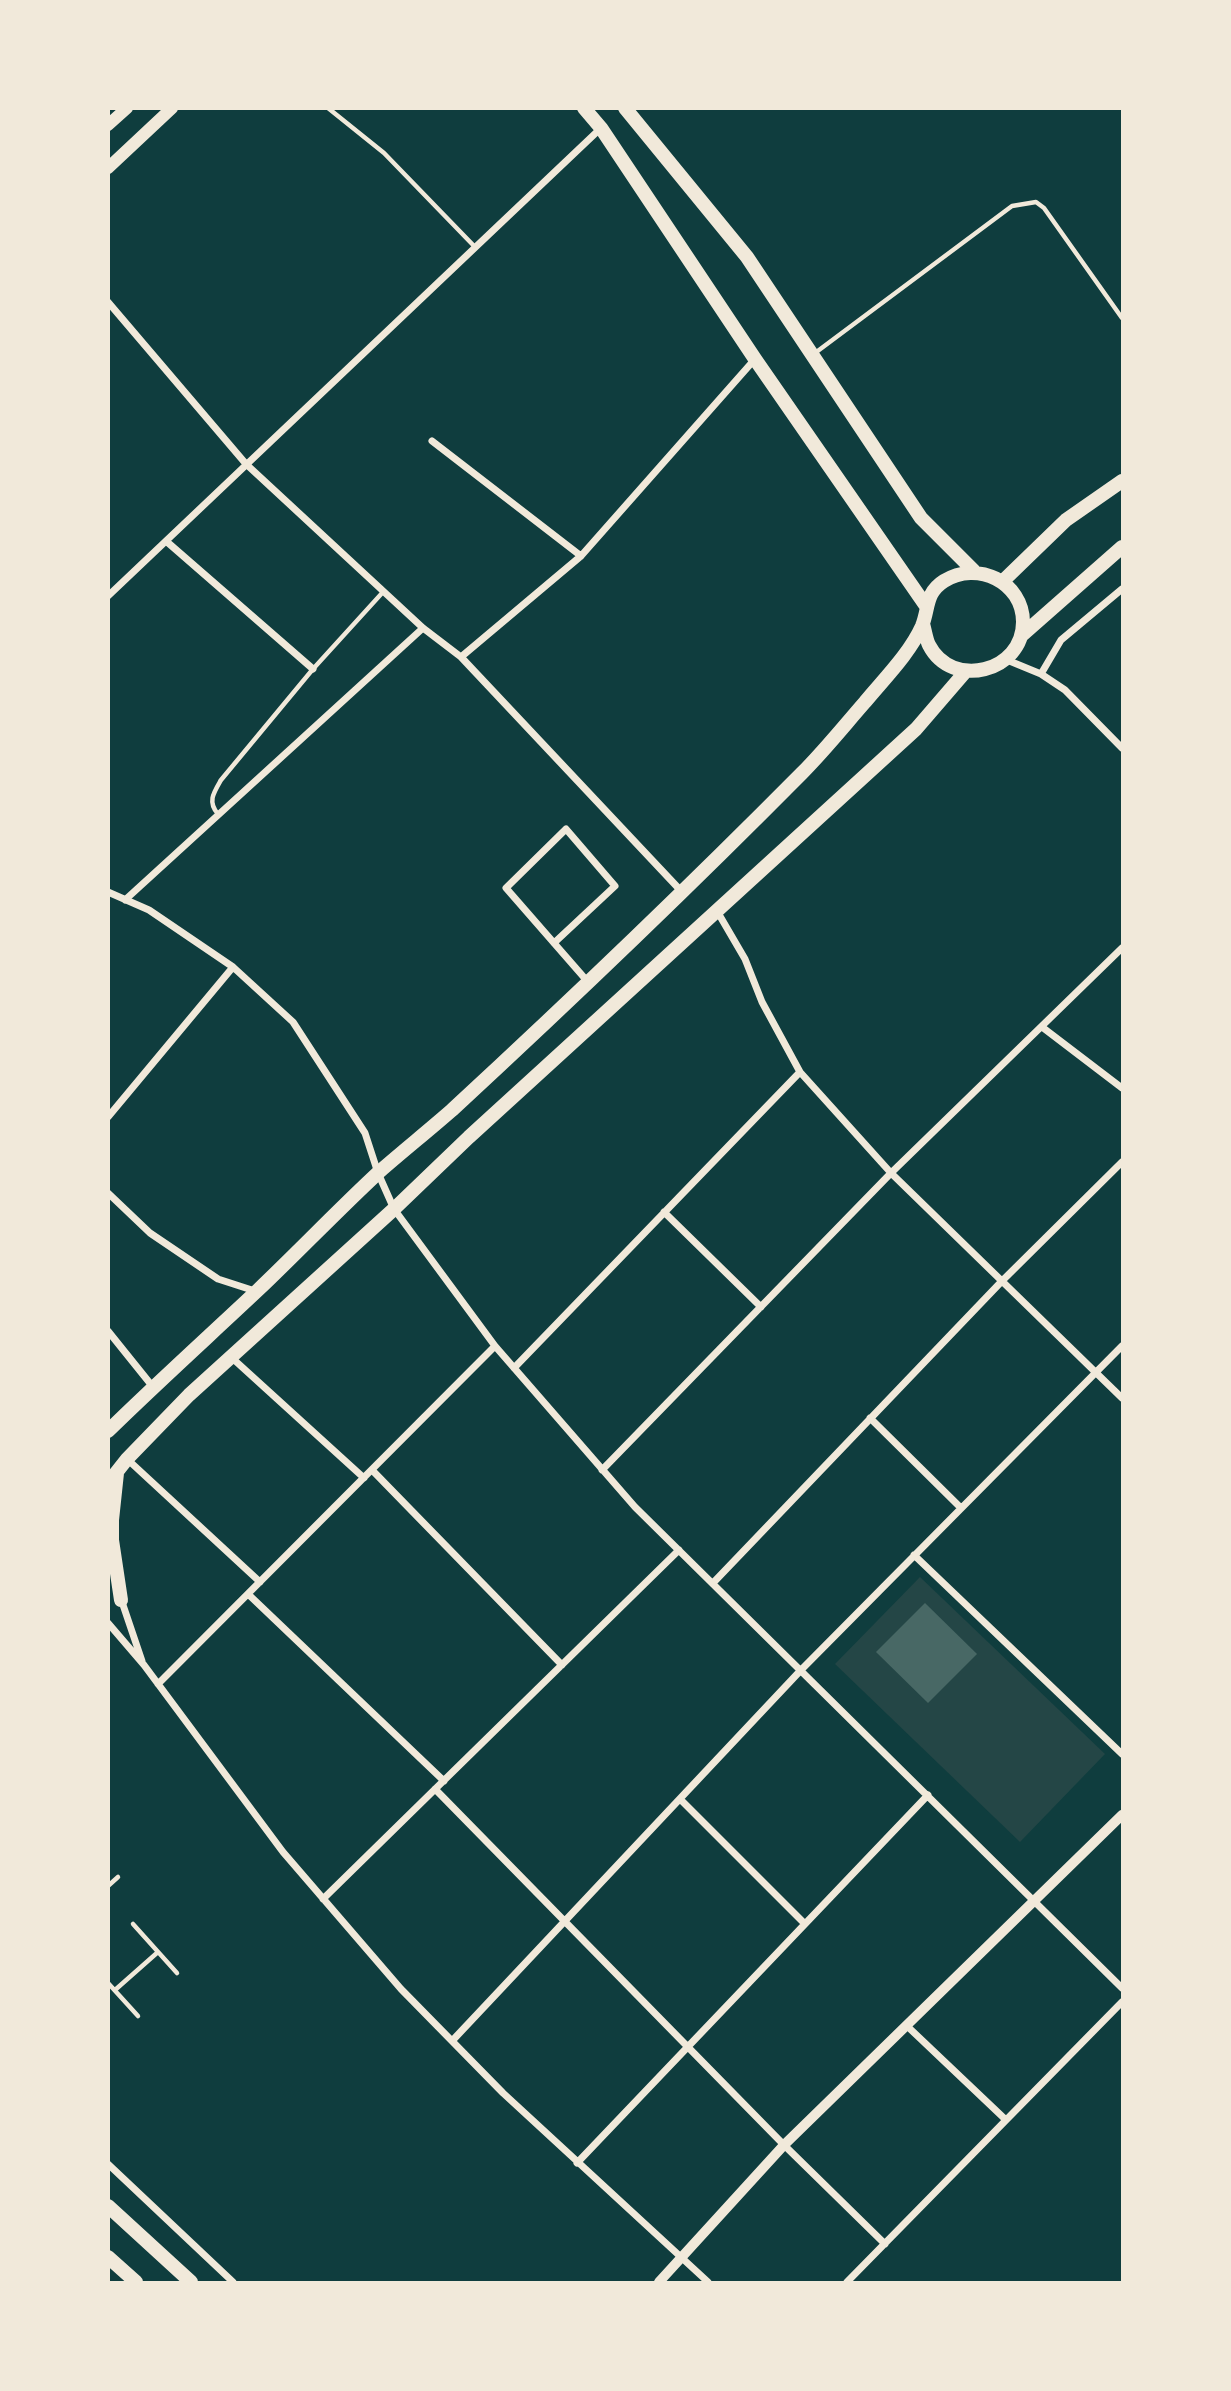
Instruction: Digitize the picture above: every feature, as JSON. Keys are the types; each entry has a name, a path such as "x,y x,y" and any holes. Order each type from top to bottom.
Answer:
{"main road":[{"path":"108,125 127,108"},
{"path":"108,168 172,108"},
{"path":"584,108 926,606"},
{"path":"625,108 747,257 921,517 974,571 1003,581 1015,593 1023,609 1024,627 1019,643 1007,660 989,670 966,671 945,663 929,646 923,624"},
{"path":"1003,581 1066,520 1122,481"},
{"path":"1021,636 1122,547"},
{"path":"108,1432 378,1173 450,1111 683,892 813,762 897,664 923,624 926,606 933,592 944,581 974,571"},
{"path":"121,1600 111,1520 113,1477 127,1459 231,1357 916,729 966,671"},
{"path":"108,2206 191,2283"},
{"path":"108,2257 136,2283"}],"street":[{"path":"108,596 600,128"},
{"path":"108,302 246,464 423,628 461,657 683,892"},
{"path":"461,657 581,556 755,359"},
{"path":"432,442 581,556"},
{"path":"166,541 313,669"},
{"path":"1041,674 1061,640 1122,589"},
{"path":"125,900 423,628"},
{"path":"1007,660 1041,674 1065,690 1122,748"},
{"path":"554,943 615,886 566,829 506,888 588,982"},
{"path":"108,892 149,910 233,967 293,1021 365,1133 378,1173 394,1209 495,1346 635,1507 1122,1987"},
{"path":"716,910 745,959 762,1002 800,1072 891,1173 1122,1398"},
{"path":"603,1470 891,1173 1122,948"},
{"path":"108,1117 233,967"},
{"path":"1042,1027 1122,1088"},
{"path":"514,1368 800,1072"},
{"path":"713,1583 1002,1281 1122,1163"},
{"path":"108,1193 150,1233 218,1279 256,1292"},
{"path":"664,1212 761,1307"},
{"path":"108,1331 153,1387"},
{"path":"159,1684 495,1346"},
{"path":"452,2041 801,1670 1122,1346"},
{"path":"231,1357 364,1478"},
{"path":"870,1418 961,1508"},
{"path":"127,1459 260,1582"},
{"path":"372,1469 562,1665"},
{"path":"323,1899 679,1550"},
{"path":"914,1555 1122,1754"},
{"path":"108,1574 121,1600 144,1665"},
{"path":"248,1594 444,1781"},
{"path":"108,1623 159,1684 283,1852 401,1989 503,2093 708,2283"},
{"path":"435,1789 687,2047 885,2244"},
{"path":"577,2163 928,1795"},
{"path":"680,1799 806,1924"},
{"path":"659,2283 784,2145 1122,1815"},
{"path":"847,2283 1122,2002"},
{"path":"907,2026 1006,2120"},
{"path":"108,2164 233,2283"}],"lane":[{"path":"328,108 384,153 475,247"},
{"path":"812,355 1012,206 1024,202 1036,202 1044,208 1122,318"},
{"path":"218,814 213,807 212,795 221,780 313,669 384,592"},
{"path":"108,1886 118,1877"},
{"path":"133,1924 177,1973"},
{"path":"115,1990 158,1952"},
{"path":"108,1983 138,2016"}],"shaded area":[{"path":"920,1577 1105,1754 1020,1842 835,1664"}],"building":[{"path":"925,1603 977,1654 928,1703 876,1652"}]}
